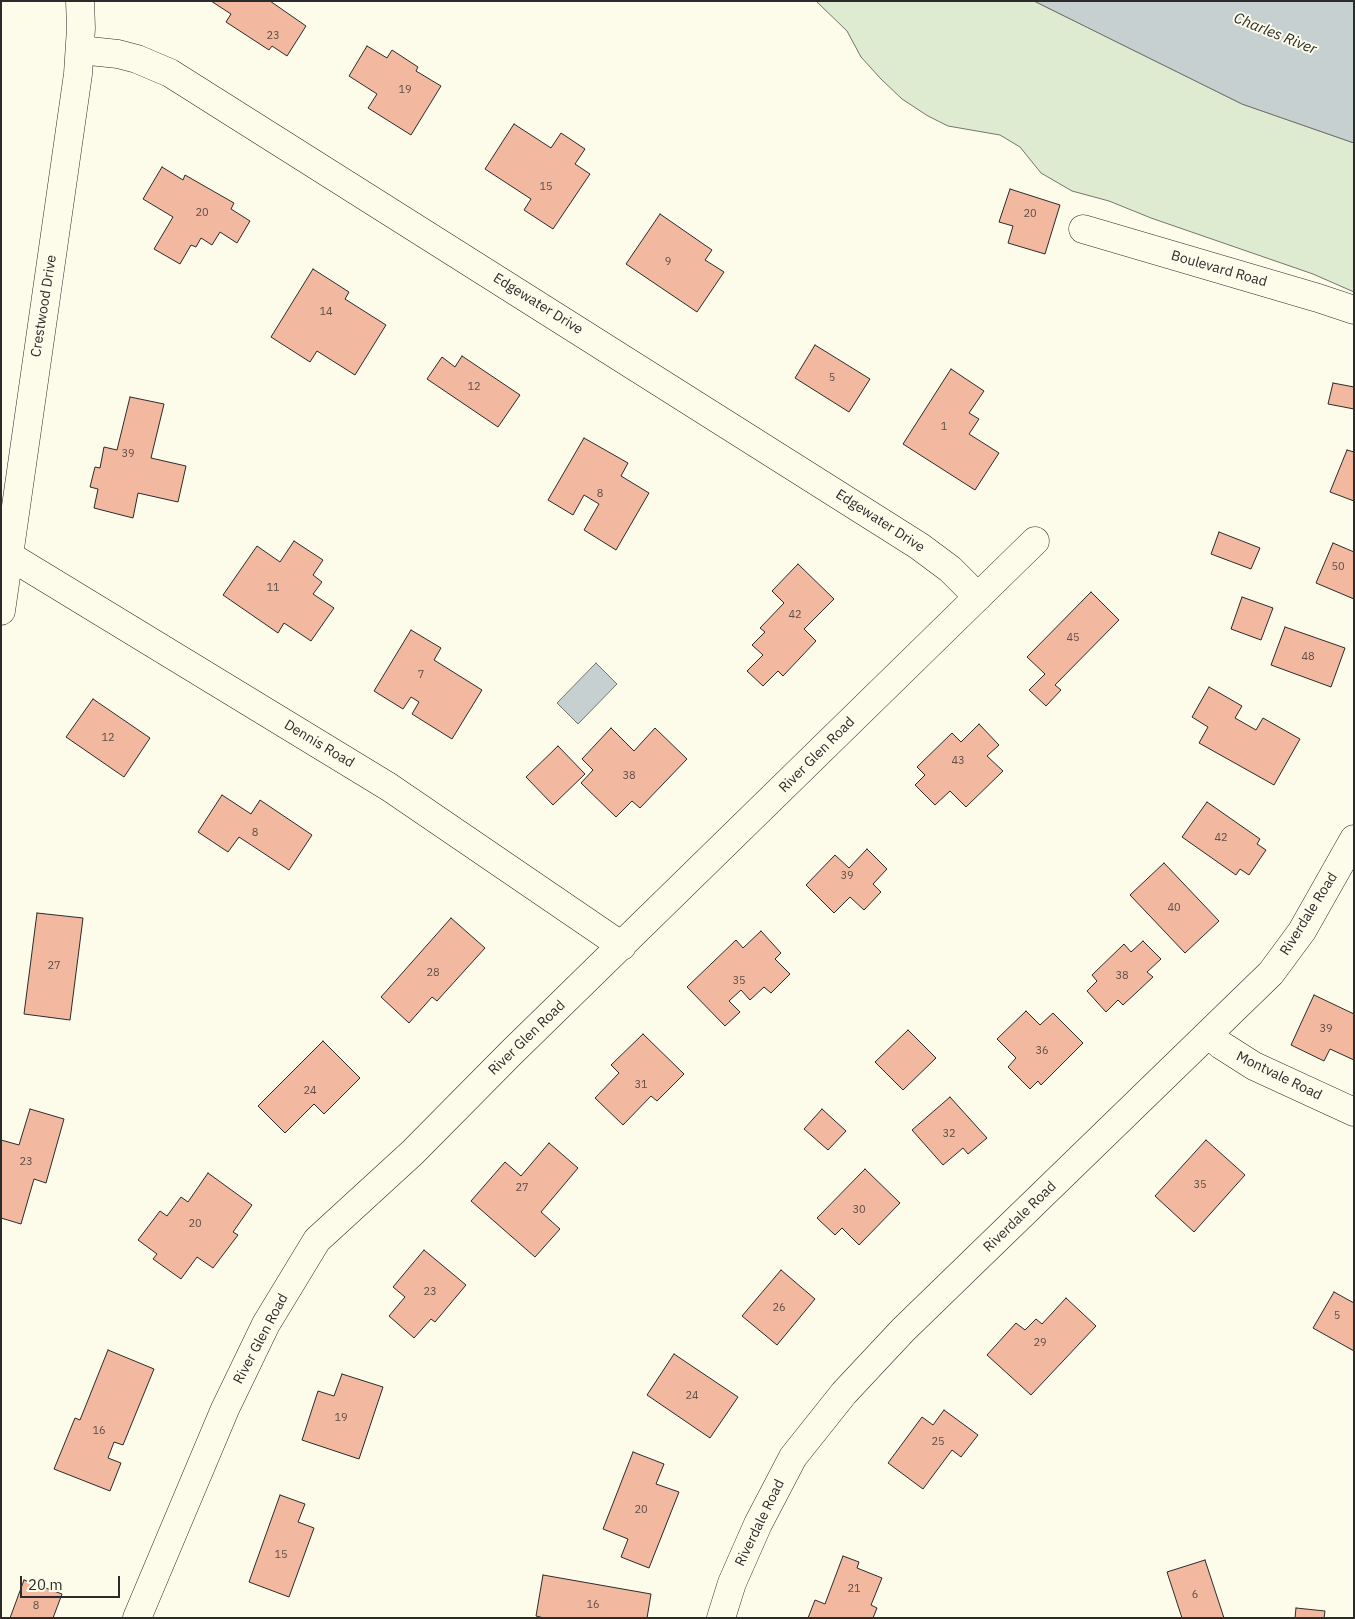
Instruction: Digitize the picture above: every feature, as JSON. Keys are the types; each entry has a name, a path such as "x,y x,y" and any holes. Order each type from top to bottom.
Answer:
{"street":[{"name":"Crestwood Drive","path":"1,611 80,50 80,1"},
{"name":"Edgewater Drive","path":"80,50 118,54 154,65 170,73 911,540 950,569 978,597"},
{"name":"Boulevard Road","path":"1083,229 1354,310"},
{"name":"River Glen Road","path":"137,1618 224,1409 266,1324 317,1240 412,1153 512,1052 1035,541"},
{"name":"Dennis Road","path":"8,554 389,787 622,946"},
{"name":"Riverdale Road","path":"721,1618 732,1583 758,1524 789,1465 844,1392 903,1330 1259,985 1285,954 1314,911 1354,839"},
{"name":"Montvale Road","path":"1208,1034 1220,1046 1254,1066 1354,1112"}],"green space":[{"path":"816,1 1034,1 1242,104 1354,143 1354,292 1313,274 1151,218 1109,201 1072,191 1041,173 1020,147 1000,135 948,126 928,116 902,99 881,79 861,57 847,31"}],"water":[{"name":"Charles River","path":"1034,1 1354,1 1354,143 1242,104"},
{"path":"596,663 617,684 578,724 557,703"}],"building":[{"path":"211,1 270,1 306,26 287,56 272,46 269,50 226,22 231,14"},
{"path":"367,46 387,58 392,50 418,67 416,71 441,86 411,135 368,108 377,94 349,76"},
{"path":"514,124 551,148 561,133 585,149 575,164 590,174 553,229 524,210 531,199 485,169"},
{"path":"162,167 183,180 185,175 234,203 231,209 250,221 237,243 220,232 212,245 201,238 196,247 191,245 180,264 154,249 173,217 143,199"},
{"path":"1010,189 1060,205 1045,254 1008,243 1013,226 999,222"},
{"path":"660,214 712,250 705,260 724,272 697,312 626,264"},
{"path":"313,269 349,292 345,299 386,325 355,375 317,351 310,362 271,337"},
{"path":"815,345 870,379 849,412 795,378"},
{"path":"462,356 520,395 498,427 427,379 442,357 455,367"},
{"path":"951,369 984,391 969,413 979,419 969,434 999,453 975,490 903,444"},
{"path":"1333,383 1354,387 1354,409 1328,404"},
{"path":"130,397 164,404 151,458 186,466 178,502 138,493 133,518 94,508 98,489 90,487 95,467 100,468 104,447 117,450"},
{"path":"584,438 628,463 621,476 649,493 616,550 584,530 599,504 584,495 573,515 548,500"},
{"path":"1347,450 1354,452 1354,501 1330,492"},
{"path":"1219,532 1260,548 1251,569 1211,554"},
{"path":"294,541 323,560 313,575 322,582 313,594 334,608 311,641 284,623 278,633 223,595 257,546 280,562"},
{"path":"1333,543 1354,552 1354,599 1316,583"},
{"path":"798,564 834,599 804,629 816,641 783,676 778,671 763,686 747,671 763,655 752,645 765,632 760,628 784,603 772,591"},
{"path":"1091,592 1119,620 1055,685 1061,690 1046,706 1029,690 1045,674 1027,657"},
{"path":"1242,597 1273,608 1261,640 1231,629"},
{"path":"1285,627 1345,648 1331,687 1271,665"},
{"path":"411,630 441,648 434,660 482,690 452,739 412,714 419,702 411,697 403,709 374,691"},
{"path":"1209,687 1242,706 1235,718 1256,730 1263,718 1300,739 1274,785 1199,743 1208,727 1192,717"},
{"path":"93,699 150,738 124,777 66,737"},
{"path":"979,724 999,745 987,756 1003,771 966,807 950,791 935,805 915,785 925,775 917,767 952,733 961,742"},
{"path":"611,728 634,751 655,728 687,759 640,808 632,801 616,817 581,783 593,770 582,759"},
{"path":"558,746 585,774 553,805 526,777"},
{"path":"222,795 251,814 260,800 312,835 289,870 239,837 228,852 198,832"},
{"path":"1207,802 1260,839 1257,844 1266,850 1249,875 1240,869 1236,875 1182,837"},
{"path":"867,849 887,869 873,884 881,892 864,910 850,897 834,913 806,885 835,855 849,868"},
{"path":"1164,863 1219,921 1185,953 1130,895"},
{"path":"37,913 83,918 70,1020 24,1014"},
{"path":"451,918 485,948 437,1001 432,997 409,1023 381,997"},
{"path":"761,931 781,953 775,959 790,974 771,993 764,987 750,1000 741,990 729,1001 740,1012 725,1026 687,987 736,940 743,948"},
{"path":"1143,941 1161,959 1147,972 1153,977 1123,1005 1118,1000 1106,1012 1087,991 1097,981 1092,975 1124,944 1131,952"},
{"path":"1314,995 1354,1014 1354,1060 1330,1049 1324,1061 1291,1045"},
{"path":"1026,1011 1040,1025 1053,1013 1083,1043 1041,1085 1038,1081 1030,1089 1008,1067 1016,1058 997,1039"},
{"path":"908,1030 936,1058 903,1090 875,1062"},
{"path":"643,1034 684,1074 657,1101 651,1096 623,1125 595,1098 619,1073 611,1065"},
{"path":"323,1041 360,1078 324,1114 314,1104 285,1133 258,1106"},
{"path":"950,1097 987,1138 968,1154 963,1148 943,1165 912,1130"},
{"path":"30,1109 64,1119 46,1183 34,1179 21,1224 1,1218 1,1140 19,1145"},
{"path":"822,1109 846,1131 828,1150 804,1129"},
{"path":"1206,1140 1245,1175 1194,1232 1155,1196"},
{"path":"549,1143 578,1168 541,1212 560,1229 535,1257 471,1201 505,1162 521,1176"},
{"path":"865,1169 900,1203 859,1245 842,1228 835,1235 817,1218"},
{"path":"208,1173 252,1205 233,1232 238,1235 213,1268 197,1257 181,1279 153,1259 157,1254 138,1240 160,1211 167,1216 181,1197 188,1202"},
{"path":"424,1250 466,1285 435,1322 431,1319 414,1338 389,1316 405,1297 393,1287"},
{"path":"781,1270 815,1299 777,1345 742,1316"},
{"path":"1334,1292 1354,1303 1354,1351 1313,1328"},
{"path":"1066,1298 1096,1326 1031,1395 987,1355 1016,1323 1025,1330 1036,1319 1042,1324"},
{"path":"108,1350 154,1369 123,1445 114,1442 108,1458 121,1463 110,1491 54,1469 75,1418 80,1420"},
{"path":"674,1354 738,1397 710,1438 647,1395"},
{"path":"342,1374 383,1387 359,1459 302,1440 318,1391 334,1396"},
{"path":"944,1410 978,1435 961,1457 952,1450 923,1489 888,1463 922,1417 933,1425"},
{"path":"633,1452 664,1464 656,1484 679,1492 649,1568 621,1557 628,1539 603,1529"},
{"path":"280,1495 305,1504 298,1522 314,1528 289,1597 249,1582"},
{"path":"843,1556 859,1562 857,1568 882,1578 871,1605 877,1608 873,1618 808,1618 815,1600 825,1604"},
{"path":"1205,1560 1224,1618 1182,1618 1167,1572"},
{"path":"543,1575 651,1594 647,1618 544,1618 536,1616"},
{"path":"24,1580 62,1594 53,1618 10,1618"},
{"path":"1296,1608 1325,1611 1324,1618 1295,1618"}]}
